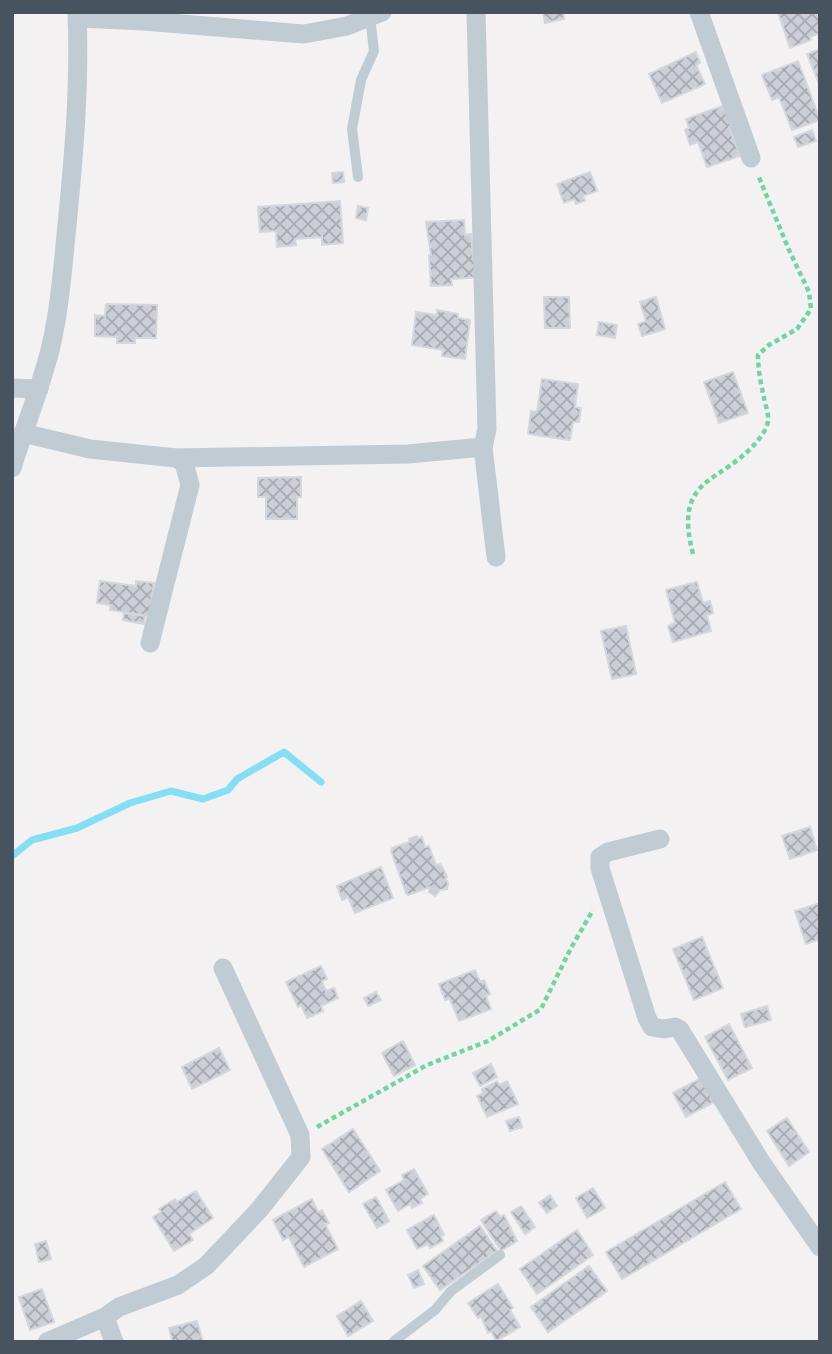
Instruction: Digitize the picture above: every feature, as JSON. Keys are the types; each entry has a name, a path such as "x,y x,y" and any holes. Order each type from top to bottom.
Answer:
{"street":[{"path":"476,12 487,429 483,447 496,558"},
{"path":"699,12 751,158"},
{"path":"12,468 51,345 62,272 78,110 77,15 304,34 348,26 376,15"},
{"path":"12,388 39,389"},
{"path":"23,433 90,449 176,458 408,454 483,447"},
{"path":"150,643 190,485 184,463 176,458"},
{"path":"660,839 608,852 600,857 606,888 652,1027 675,1027 680,1030 761,1162 820,1247"},
{"path":"47,1342 105,1317 119,1307 178,1285 206,1266 259,1210 300,1157 300,1135 223,968"},
{"path":"105,1317 114,1342"}],"lane":[{"path":"358,177 352,129 360,80 373,51 376,15"},
{"path":"393,1342 435,1310 451,1291 500,1255"}],"path":[{"path":"693,554 687,513 694,498 708,479 752,448 763,434 768,419 758,355 769,345 797,329 811,309 809,292 751,158"},
{"path":"300,1135 427,1065 488,1041 541,1009 571,948 606,888"}],"building":[{"path":"543,12 563,12 564,19 545,23"},
{"path":"778,12 820,12 820,33 810,37 811,40 790,48"},
{"path":"820,49 820,86 807,54"},
{"path":"696,52 700,63 696,65 705,84 662,103 649,74"},
{"path":"798,61 820,120 792,130 779,97 772,100 762,75"},
{"path":"722,106 723,109 730,107 736,125 729,127 740,156 707,167 698,142 690,145 685,130 689,128 686,119"},
{"path":"812,130 816,141 798,147 794,137"},
{"path":"343,172 344,182 333,183 332,173"},
{"path":"590,172 597,191 583,196 585,201 576,204 574,199 564,203 557,184"},
{"path":"340,201 343,243 322,245 322,237 295,239 296,245 277,247 276,231 260,232 258,207"},
{"path":"358,206 368,208 366,220 356,218"},
{"path":"464,220 465,235 471,234 473,258 480,258 481,277 451,279 452,285 431,286 431,255 426,222"},
{"path":"544,297 569,297 570,328 545,328"},
{"path":"656,297 665,329 642,336 638,324 646,321 640,302"},
{"path":"106,304 157,305 156,338 135,338 135,343 117,343 117,337 95,336 95,315 105,316"},
{"path":"437,310 458,314 458,318 470,320 465,359 442,356 443,350 412,345 416,312 437,315"},
{"path":"599,322 617,325 615,338 597,335"},
{"path":"733,372 748,413 719,423 704,382"},
{"path":"542,379 578,384 575,407 581,408 579,422 573,422 570,440 528,434 531,411 537,412"},
{"path":"301,477 297,519 266,519 266,497 258,497 258,478"},
{"path":"100,581 136,586 136,581 154,583 149,616 110,610 110,605 97,603"},
{"path":"697,582 703,603 710,601 713,613 707,615 711,631 673,642 668,626 675,623 666,590"},
{"path":"124,613 145,616 144,624 123,620"},
{"path":"626,626 636,674 612,679 601,631"},
{"path":"810,827 817,850 790,859 782,836"},
{"path":"417,836 418,839 422,837 425,847 429,846 436,866 440,864 447,877 447,889 440,890 435,896 429,892 430,887 408,895 406,893 391,851"},
{"path":"381,867 393,898 355,913 348,897 342,900 337,886"},
{"path":"820,903 820,939 806,944 795,911"},
{"path":"702,937 723,988 694,1000 673,949"},
{"path":"321,966 327,979 322,981 326,991 334,988 338,998 321,1006 323,1011 307,1018 301,1005 298,1007 286,982"},
{"path":"475,970 480,982 484,980 490,994 486,996 491,1009 459,1021 450,999 445,1000 439,984"},
{"path":"376,992 381,1000 368,1006 364,998"},
{"path":"767,1006 771,1020 745,1027 741,1014"},
{"path":"729,1024 752,1068 728,1080 705,1037"},
{"path":"403,1041 415,1065 394,1076 382,1053"},
{"path":"219,1048 230,1070 192,1089 182,1067"},
{"path":"491,1064 497,1077 480,1086 473,1073"},
{"path":"703,1077 716,1101 686,1117 673,1093"},
{"path":"497,1081 499,1085 507,1081 518,1104 487,1117 477,1096 483,1093 482,1089"},
{"path":"519,1117 522,1127 510,1131 506,1121"},
{"path":"787,1118 809,1152 789,1166 767,1131"},
{"path":"353,1129 380,1171 349,1192 322,1149"},
{"path":"414,1169 428,1194 420,1199 422,1203 412,1208 410,1204 398,1211 386,1190 404,1180 402,1175"},
{"path":"725,1182 741,1209 622,1279 606,1252"},
{"path":"593,1188 605,1208 587,1218 576,1198"},
{"path":"196,1191 213,1218 189,1234 193,1240 174,1251 153,1217 161,1212 159,1209 175,1199 177,1202"},
{"path":"550,1195 557,1206 547,1213 539,1203"},
{"path":"376,1197 389,1221 377,1228 363,1204"},
{"path":"312,1199 318,1212 322,1210 329,1223 325,1224 338,1249 304,1267 289,1237 283,1240 273,1220"},
{"path":"521,1206 535,1227 525,1234 511,1212"},
{"path":"496,1211 500,1217 504,1215 517,1241 501,1251 481,1220"},
{"path":"434,1215 444,1235 441,1236 443,1241 430,1248 428,1244 417,1249 407,1230"},
{"path":"480,1226 497,1251 440,1290 423,1266"},
{"path":"577,1230 593,1255 537,1294 520,1269"},
{"path":"46,1241 51,1259 39,1262 35,1244"},
{"path":"589,1266 607,1291 548,1332 531,1307"},
{"path":"418,1270 424,1284 414,1288 408,1275"},
{"path":"498,1284 513,1308 510,1310 520,1327 496,1341 491,1331 488,1333 481,1316 478,1318 468,1303"},
{"path":"42,1289 54,1322 30,1330 19,1297"},
{"path":"361,1301 373,1321 348,1336 337,1316"},
{"path":"197,1321 203,1342 166,1342 172,1340 169,1328"}],"waterway":[{"path":"12,856 32,840 77,828 130,803 171,791 203,799 228,790 237,779 284,752 321,782"}]}
